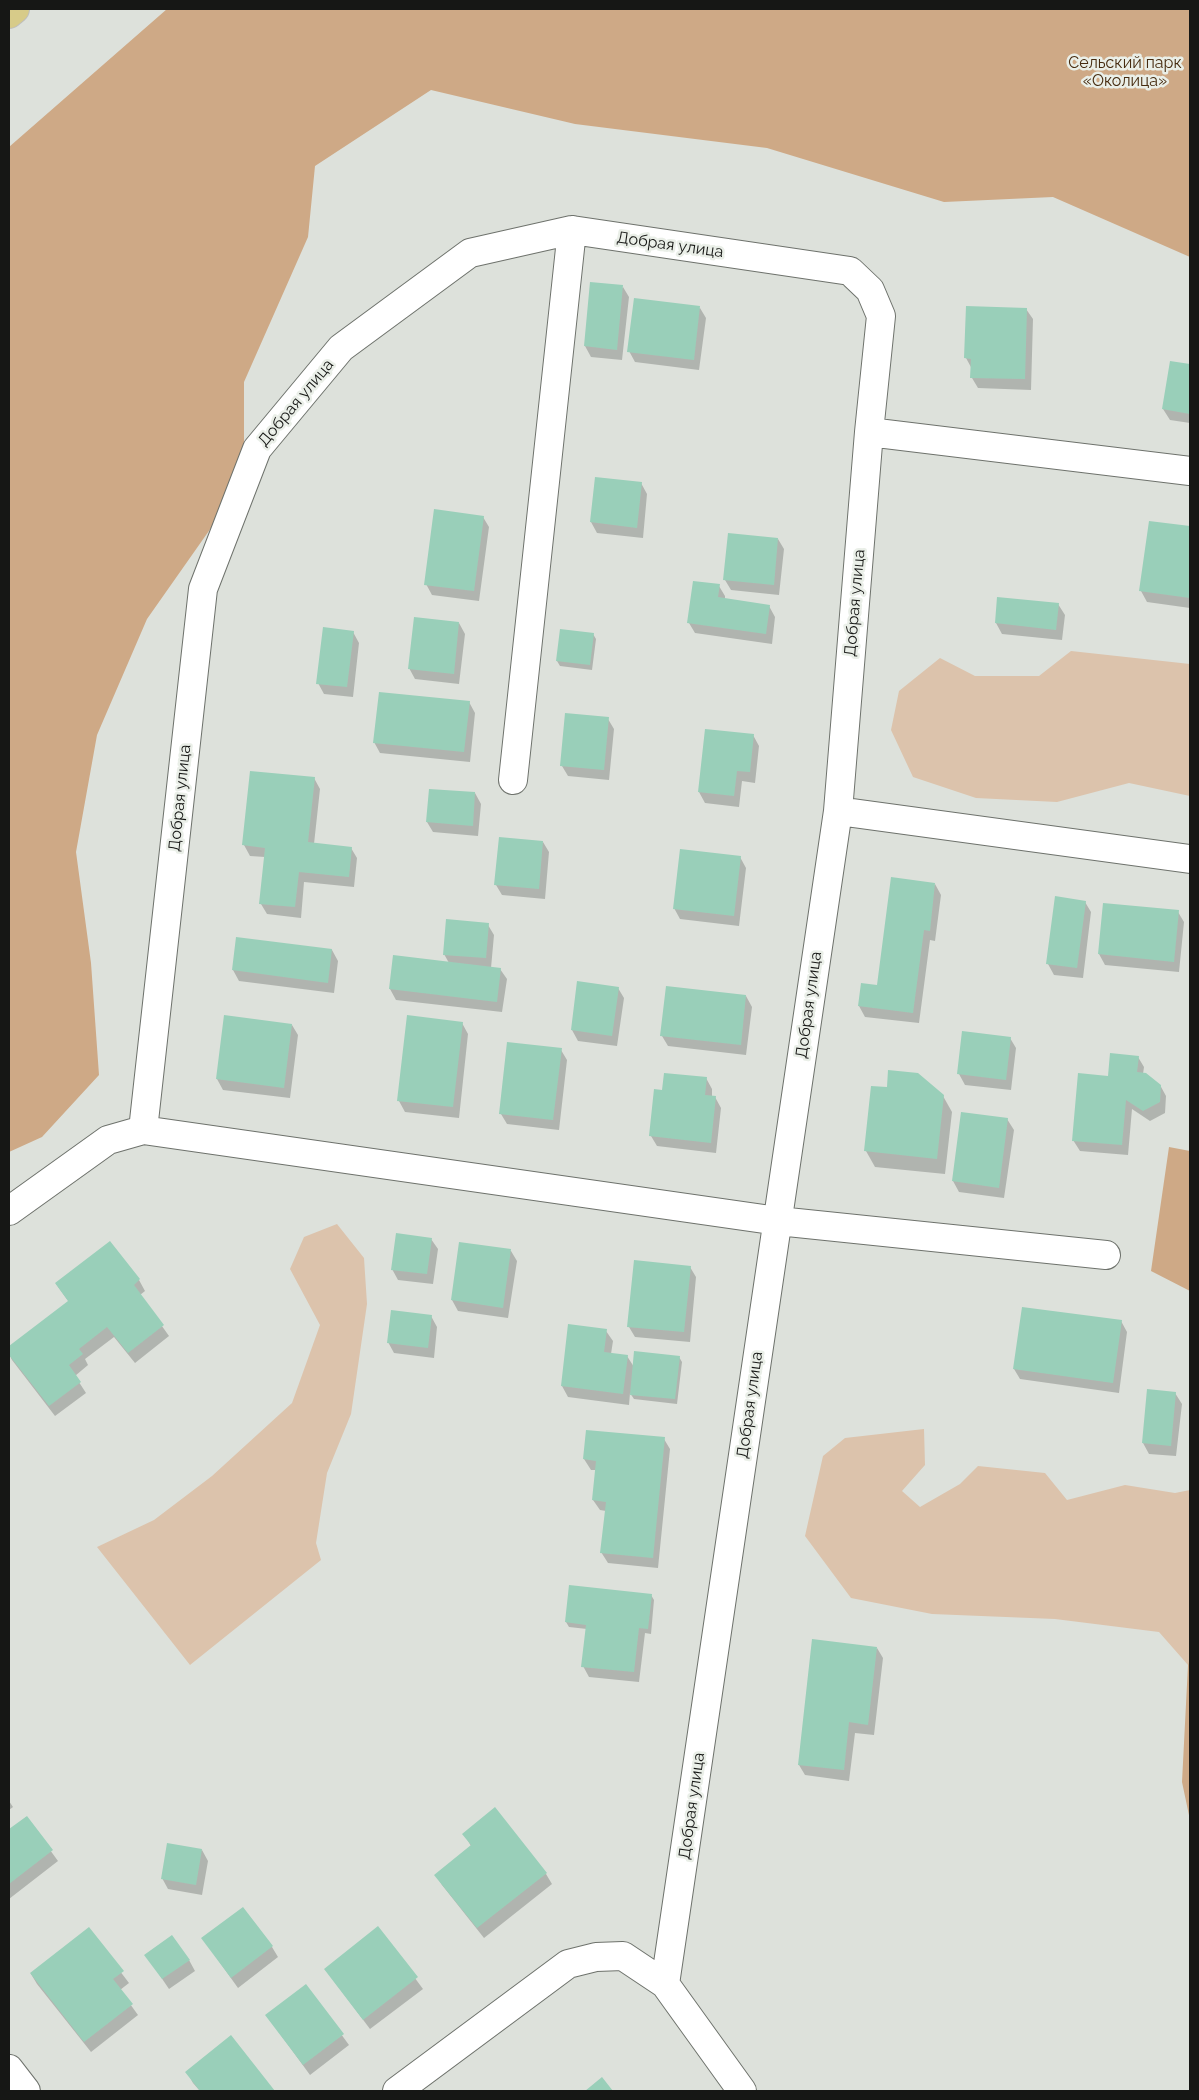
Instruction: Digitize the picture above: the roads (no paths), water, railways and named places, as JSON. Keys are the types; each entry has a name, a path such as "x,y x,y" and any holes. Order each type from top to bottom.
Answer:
{"main road":[{"path":"9,14 15,9"}],"street":[{"name":"Добрая улица","path":"143,1130 203,589 257,449 341,348 470,253 572,230 850,271 870,290 881,316 869,432 838,811 665,1984"},
{"path":"513,780 572,230"},
{"path":"869,432 1190,471"},
{"path":"838,811 1190,859"},
{"path":"9,1211 108,1140 143,1130 778,1221 1106,1255"},
{"path":"397,2091 568,1964 596,1957 624,1956 665,1984 742,2091"},
{"path":"9,2069 26,2091"}],"park label":[{"name":"Сельский парк «Околица»","path":"1125,72"}]}
